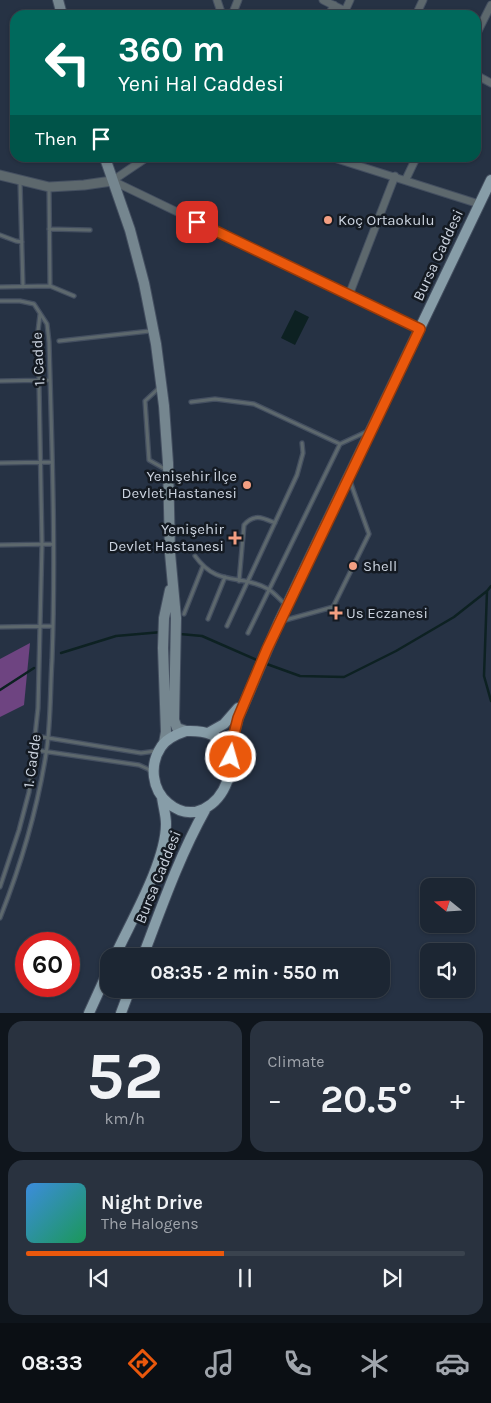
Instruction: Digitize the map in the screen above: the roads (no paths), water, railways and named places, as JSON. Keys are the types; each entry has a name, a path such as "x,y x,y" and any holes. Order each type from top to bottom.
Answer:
{"main road":[{"path":"106,162 130,230 144,283 161,386 168,471 172,582 180,616 176,647 174,720 177,728 186,731"},
{"name":"Bursa Caddesi","path":"231,757 234,730 256,673 491,180"},
{"path":"162,747 178,734 196,730 218,738 227,748 231,757 226,785 218,797 204,810 191,812 178,809 162,797 157,790 154,776 155,762 166,732 163,648 164,618 172,582"},
{"name":"Bursa Caddesi","path":"208,733 215,731 228,720 247,695"},
{"name":"Bursa Caddesi","path":"119,948 162,853 166,824 162,797"},
{"name":"Bursa Caddesi","path":"146,948 171,880 204,810"},
{"path":"89,1013 100,989"},
{"path":"121,1013 127,998"}],"street":[{"path":"323,0 343,10"},
{"path":"332,10 334,5"},
{"path":"481,25 491,5"},
{"path":"0,175 49,187 84,185 112,181 140,162"},
{"path":"354,162 479,204"},
{"path":"406,179 414,162"},
{"path":"349,295 395,176"},
{"path":"112,181 420,329"}],"lane":[{"path":"20,181 23,287"},
{"path":"49,187 50,286"},
{"path":"49,229 90,230"},
{"path":"0,235 16,242 22,242"},
{"path":"0,287 50,286 74,296"},
{"path":"0,301 20,301 34,304 40,314"},
{"name":"1. Cadde","path":"0,918 26,847 39,793 48,738 53,626 50,342 47,324 40,314"},
{"name":"1. Cadde","path":"0,887 19,830 29,792 36,736 41,626 42,544 38,331 40,314"},
{"path":"59,341 153,331"},
{"path":"0,381 50,380"},
{"path":"161,386 145,401 149,460 168,471"},
{"path":"191,402 215,398 254,404 340,444"},
{"path":"248,633 340,444 371,430"},
{"path":"227,626 297,475 303,453 302,443"},
{"path":"0,463 52,462"},
{"path":"279,622 334,607 369,534 349,477"},
{"path":"239,581 244,525 257,517 275,523"},
{"path":"0,545 53,544"},
{"path":"196,556 203,566 215,575 247,582 269,590 287,605"},
{"path":"180,616 203,566"},
{"path":"208,619 225,577"},
{"path":"0,627 53,626"},
{"path":"36,736 141,753 162,747"},
{"path":"35,750 139,765 148,769 154,776"}],"waterway":[{"path":"264,663 300,676 344,677 396,651 454,617 491,586"},
{"path":"487,591 484,676 491,701"},
{"path":"61,653 116,636 162,632"},
{"path":"180,634 202,636 259,661"},
{"path":"0,690 34,668"}],"place":[{"name":"Koç Ortaokulu","path":"328,220"},
{"name":"Yenişehir İlçe Devlet Hastanesi","path":"247,485"},
{"name":"Yenişehir Devlet Hastanesi","path":"235,538"},
{"name":"Shell","path":"353,566"},
{"name":"Us Eczanesi","path":"336,613"}]}
